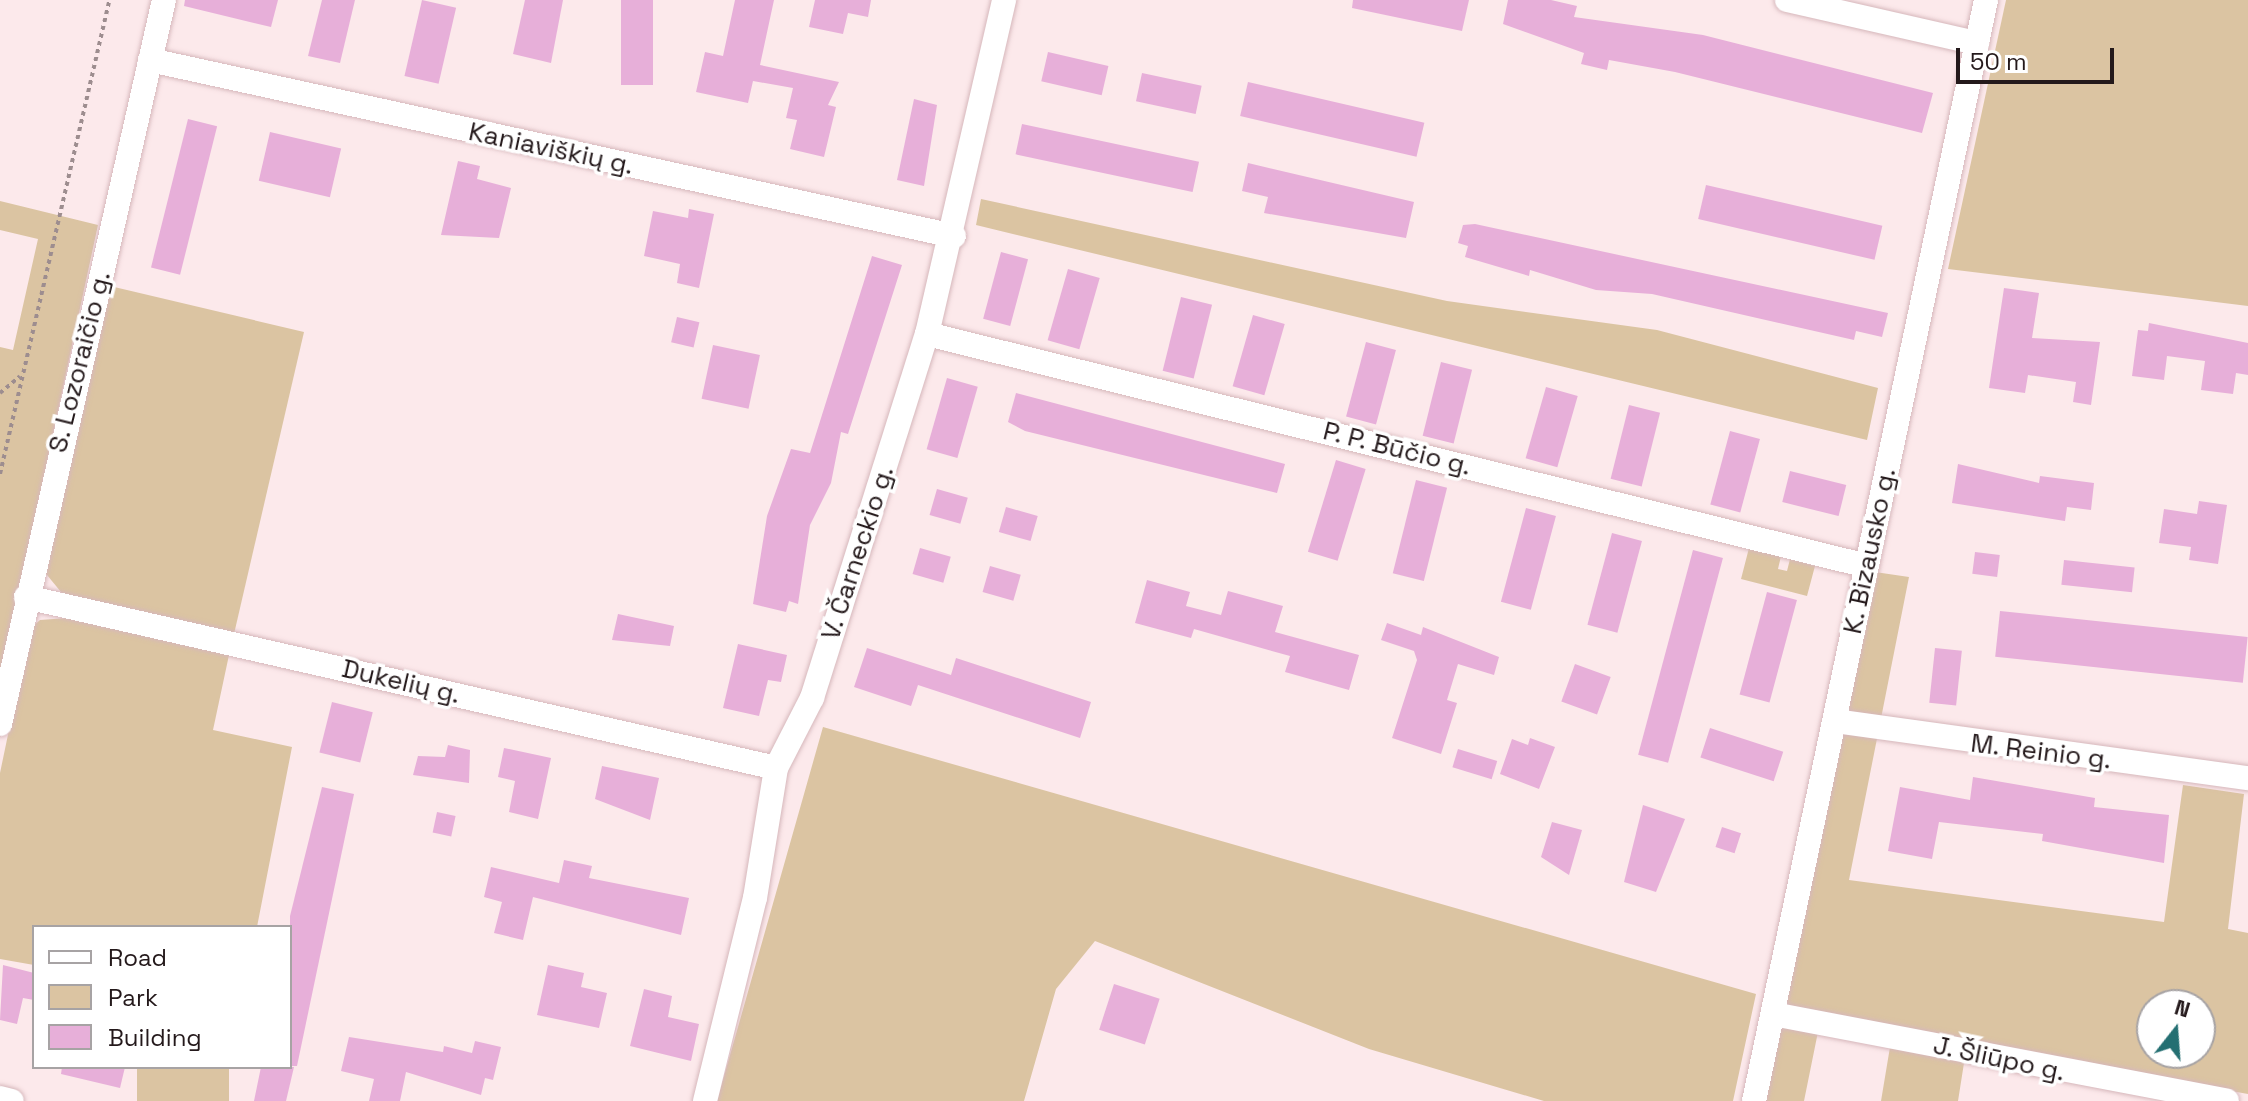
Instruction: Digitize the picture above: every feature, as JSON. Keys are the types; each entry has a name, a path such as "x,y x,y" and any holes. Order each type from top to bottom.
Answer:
{"street":[{"name":"S. Lozoraičio g.","path":"0,724 26,597 164,0"},
{"name":"V. Čarneckio g.","path":"705,1101 755,898 776,768 812,698 927,334 954,236 1004,0"},
{"path":"1787,0 1977,43"},
{"name":"K. Bizausko g.","path":"1754,1101 1986,0"},
{"name":"Kaniaviškių g.","path":"150,60 954,236"},
{"name":"P. P. Būčio g.","path":"927,334 1867,566"},
{"name":"Dukelių g.","path":"26,597 776,768"},
{"name":"M. Reinio g.","path":"1835,721 2248,778"},
{"name":"J. Šliūpo g.","path":"1773,1014 2227,1101"},
{"path":"0,1098 12,1101"}],"path":[{"path":"0,474 109,0"},
{"path":"0,393 21,375"}],"green space":[{"path":"2006,0 2248,0 2248,306 1948,269"},
{"path":"981,199 1447,301 1657,330 1878,388 1867,440 976,225"},
{"path":"0,201 98,225 0,680 0,347 13,350 38,239 0,230"},
{"path":"110,286 304,332 234,634 65,597 43,570"},
{"path":"1749,548 1781,556 1778,569 1787,571 1790,559 1815,566 1807,596 1741,579"},
{"path":"1875,572 1909,577 1849,880 2164,922 2183,785 2244,794 2228,929 2248,933 2248,1094 1967,1044 1958,1101 1881,1101 1893,1029 1821,1017 1804,1101 1764,1101"},
{"path":"67,618 229,655 213,730 292,747 257,925 32,925 32,965 0,959 0,773 30,629 40,620"},
{"path":"823,727 1756,994 1733,1101 1544,1101 1369,1049 1095,941 1056,989 1024,1101 717,1101"},
{"path":"137,1069 229,1069 229,1101 137,1101"}],"building":[{"path":"185,0 278,0 271,27 184,6"},
{"path":"322,0 355,0 340,63 308,56"},
{"path":"422,0 456,8 439,84 404,76"},
{"path":"525,0 563,0 551,63 513,54"},
{"path":"621,0 653,0 653,85 621,85"},
{"path":"735,0 774,0 760,65 839,82 828,105 836,107 824,157 790,149 797,120 786,118 793,88 753,81 748,103 696,92 705,52 723,56"},
{"path":"815,0 871,0 868,17 848,13 843,34 809,27"},
{"path":"1353,0 1469,0 1462,31 1352,8"},
{"path":"1508,0 1551,0 1577,6 1574,17 1703,35 1933,93 1922,133 1675,72 1609,60 1607,70 1581,64 1584,53 1503,24"},
{"path":"1048,52 1108,66 1102,95 1041,81"},
{"path":"1142,73 1202,86 1196,114 1136,101"},
{"path":"1248,82 1424,123 1416,157 1240,116"},
{"path":"914,99 937,105 924,186 897,180"},
{"path":"188,119 217,126 180,275 151,267"},
{"path":"1022,124 1199,162 1193,192 1016,154"},
{"path":"270,132 341,148 330,197 259,181"},
{"path":"458,161 480,166 477,179 511,188 499,238 441,235"},
{"path":"1248,163 1414,202 1406,238 1264,213 1268,197 1242,191"},
{"path":"1706,185 1882,226 1874,260 1698,219"},
{"path":"689,209 714,214 699,288 677,283 680,264 644,256 653,211 688,218"},
{"path":"1475,224 1888,313 1882,337 1856,331 1854,340 1652,294 1596,290 1530,270 1529,276 1465,257 1468,246 1458,243 1463,225"},
{"path":"1001,252 1028,259 1010,326 983,319"},
{"path":"872,256 902,265 848,434 841,432 831,483 810,525 798,604 789,601 786,612 753,604 767,516 791,449 810,453"},
{"path":"1068,269 1100,278 1079,349 1048,340"},
{"path":"2004,288 2039,293 2032,338 2100,342 2091,405 2073,402 2076,382 2028,375 2025,393 1989,388"},
{"path":"1181,297 1212,305 1194,378 1163,371"},
{"path":"1253,315 1285,324 1264,395 1233,386"},
{"path":"677,317 699,322 694,348 671,342"},
{"path":"2149,323 2248,343 2248,375 2236,373 2233,394 2201,390 2205,361 2167,356 2164,380 2132,376 2138,330 2148,331"},
{"path":"1366,342 1396,350 1376,424 1346,416"},
{"path":"713,345 760,355 749,409 702,399"},
{"path":"1441,362 1472,370 1454,443 1423,436"},
{"path":"947,378 978,387 957,458 927,449"},
{"path":"1546,387 1578,396 1557,467 1526,458"},
{"path":"1016,393 1285,464 1277,493 1025,431 1008,422"},
{"path":"1629,405 1660,413 1642,486 1611,479"},
{"path":"1730,431 1760,439 1740,512 1710,504"},
{"path":"1336,460 1366,469 1338,561 1308,552"},
{"path":"1958,464 2039,483 2040,476 2094,483 2091,510 2067,507 2065,521 1952,503"},
{"path":"1790,471 1846,485 1839,516 1782,502"},
{"path":"1416,480 1447,488 1424,581 1393,573"},
{"path":"937,489 968,498 960,524 930,515"},
{"path":"2199,501 2227,505 2218,564 2189,560 2191,547 2159,543 2164,509 2197,514"},
{"path":"1006,507 1038,516 1031,541 999,532"},
{"path":"1526,508 1556,516 1531,610 1501,602"},
{"path":"1612,533 1642,541 1617,633 1587,625"},
{"path":"920,548 951,557 943,583 913,574"},
{"path":"1693,550 1723,558 1668,763 1638,755"},
{"path":"1975,552 2000,555 1997,577 1972,574"},
{"path":"2064,560 2135,567 2132,592 2061,585"},
{"path":"990,566 1021,575 1013,601 983,592"},
{"path":"1147,580 1190,592 1186,606 1221,615 1228,591 1283,606 1275,632 1359,655 1349,690 1285,672 1290,656 1194,629 1191,638 1135,623"},
{"path":"1767,592 1797,600 1770,702 1740,694"},
{"path":"2000,611 2248,637 2243,683 1995,657"},
{"path":"618,614 674,626 670,646 612,640"},
{"path":"1387,623 1421,635 1423,627 1499,657 1494,675 1458,664 1447,700 1457,703 1441,754 1392,738 1417,660 1414,651 1381,640"},
{"path":"738,644 787,655 781,682 768,680 759,716 723,708"},
{"path":"867,648 951,675 956,658 1091,702 1080,738 918,685 911,706 854,687"},
{"path":"1935,648 1962,651 1956,706 1929,703"},
{"path":"1575,664 1611,677 1597,715 1561,702"},
{"path":"332,702 373,712 360,763 319,752"},
{"path":"1710,728 1783,752 1774,781 1700,757"},
{"path":"1530,738 1555,747 1539,789 1500,774 1512,739 1528,745"},
{"path":"448,745 470,750 469,783 413,775 418,756 445,757"},
{"path":"504,748 551,758 538,819 509,812 515,781 498,777"},
{"path":"1458,749 1497,761 1492,779 1452,767"},
{"path":"602,766 659,778 650,820 595,799"},
{"path":"1973,777 2095,798 2094,807 2169,815 2164,863 2042,841 2043,834 1939,822 1932,859 1888,851 1900,787 1970,800"},
{"path":"322,787 354,794 297,1066 292,1066 290,916"},
{"path":"1643,805 1685,819 1656,892 1624,882"},
{"path":"437,812 456,816 451,836 433,833"},
{"path":"1552,822 1582,830 1569,875 1541,857"},
{"path":"1722,827 1741,833 1735,853 1716,847"},
{"path":"564,860 592,866 589,878 689,898 681,935 533,897 523,940 494,933 502,902 484,897 491,867 559,883"},
{"path":"3,965 32,972 32,1000 23,998 17,1024 0,1020"},
{"path":"548,965 584,973 581,987 607,993 599,1028 537,1015"},
{"path":"1114,984 1160,999 1145,1044 1099,1030"},
{"path":"644,989 672,996 668,1017 699,1024 691,1061 630,1046"},
{"path":"349,1037 443,1052 444,1046 472,1053 475,1041 501,1047 493,1080 485,1078 481,1095 406,1072 400,1101 369,1101 374,1079 341,1071"},
{"path":"294,1067 286,1101 254,1101 261,1069"},
{"path":"62,1069 125,1069 120,1088 61,1074"}]}
